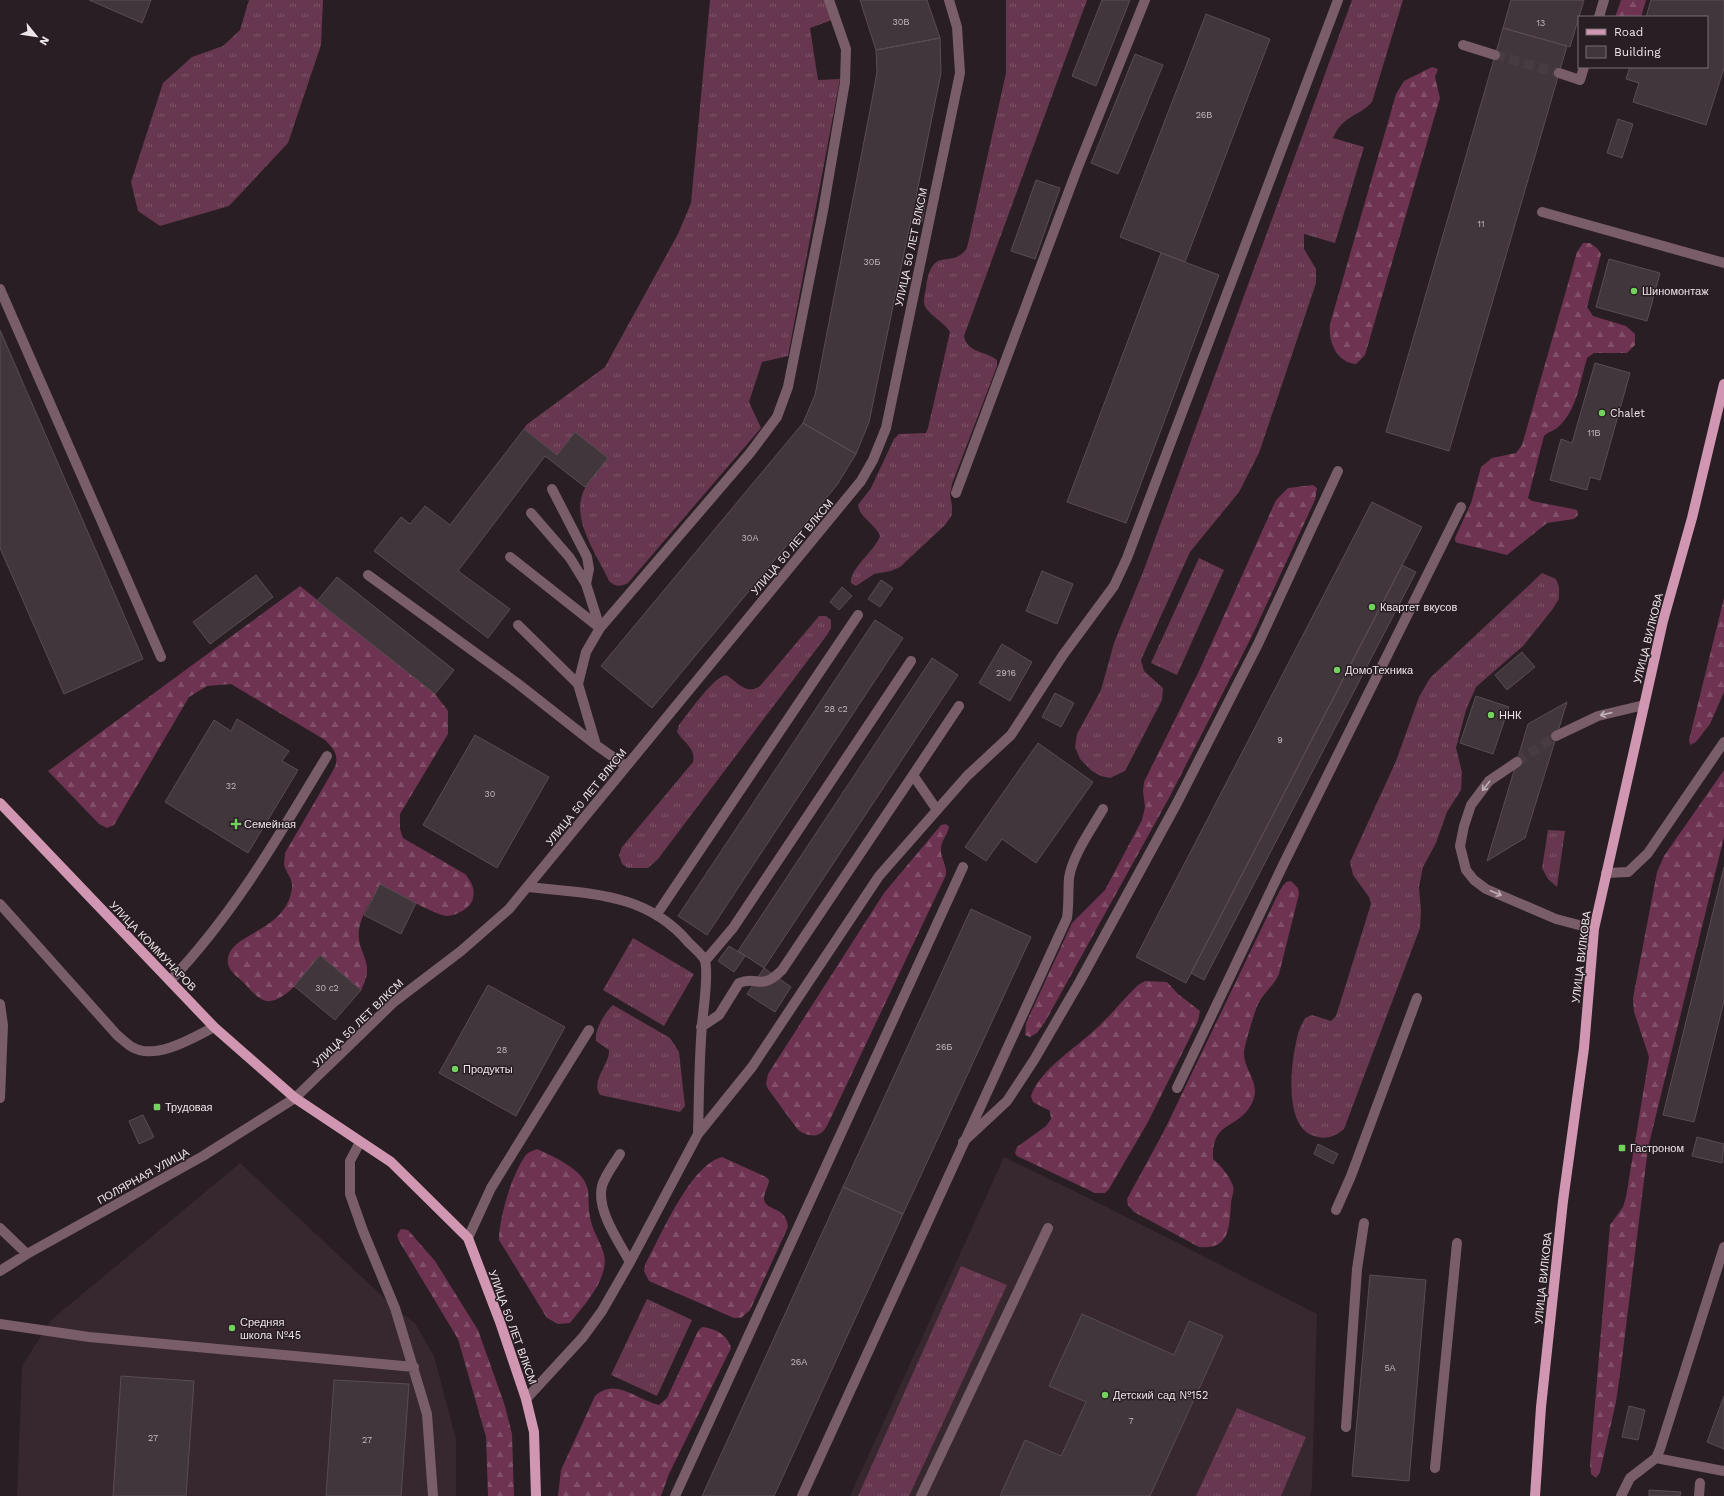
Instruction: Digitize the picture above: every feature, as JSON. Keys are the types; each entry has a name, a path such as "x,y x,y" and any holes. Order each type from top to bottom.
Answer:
{"main road":[{"name":"УЛИЦА ВИЛКОВА","path":"1536,1496 1545,1368 1564,1193 1584,1048 1594,930 1663,621 1692,518 1724,384"},
{"name":"УЛИЦА КОММУНАРОВ","path":"0,803 214,1027 295,1098"},
{"name":"УЛИЦА 50 ЛЕТ ВЛКСМ","path":"295,1098 391,1162 468,1238 500,1322 526,1399 534,1432 536,1496"}],"street":[{"path":"578,684 586,652 600,628 750,453 780,411 788,387 823,211 845,82 846,49 829,0"},
{"name":"УЛИЦА 50 ЛЕТ ВЛКСМ","path":"295,1098 394,1002 461,951 509,909 861,481 873,460 886,428 960,73 957,27 949,0"},
{"path":"956,493 1076,172 1144,0"},
{"path":"526,1399 583,1337 602,1311 630,1262 698,1134 752,1067 879,876 967,776 1011,735 1063,655 1114,586 1130,551 1338,0"},
{"path":"1598,16 1604,0"},
{"path":"1463,45 1495,55"},
{"path":"1559,74 1580,80 1584,68"},
{"path":"1542,212 1724,263"},
{"path":"0,289 161,657"},
{"path":"963,1142 1007,1101 1034,1060 1080,981 1177,803 1251,658 1338,471"},
{"path":"552,489 587,557 589,569 586,584"},
{"path":"1177,1088 1284,863 1461,507"},
{"path":"531,513 570,558 586,584 600,628"},
{"path":"510,557 600,628"},
{"path":"368,575 517,683 596,745 626,766"},
{"path":"657,914 858,615"},
{"path":"518,625 578,684 596,745"},
{"path":"705,961 733,928 911,661"},
{"path":"1556,736 1598,716 1644,705"},
{"path":"701,1027 719,1015 739,983 744,981 762,983 772,980 782,970 959,706"},
{"path":"1606,873 1628,872 1648,853 1724,742"},
{"path":"170,980 196,954 255,874 327,756"},
{"path":"1517,762 1488,781 1471,805 1464,826 1460,846 1466,870 1474,880 1486,889 1556,919 1594,930"},
{"path":"913,775 937,810"},
{"path":"802,1496 1067,918 1070,898 1069,878 1072,864 1103,809"},
{"path":"676,1496 963,867"},
{"path":"528,887 597,895 633,903 657,914 678,929 705,961 706,983 701,1027 698,1134"},
{"path":"0,904 117,1035 133,1048 150,1052 178,1046 214,1027"},
{"path":"1336,1210 1351,1176 1417,998"},
{"path":"0,1004 3,1025 0,1098"},
{"path":"468,1238 491,1188 589,1030"},
{"name":"ПОЛЯРНАЯ УЛИЦА","path":"0,1271 27,1254 203,1156 295,1098"},
{"path":"360,1142 350,1161 350,1194 363,1231 395,1308 427,1414 433,1496"},
{"path":"620,1154 602,1185 601,1195 606,1217 630,1262"},
{"path":"1346,1427 1357,1268 1364,1223"},
{"path":"0,1228 27,1254"},
{"path":"921,1496 1048,1228"},
{"path":"1435,1468 1457,1242"},
{"path":"1621,1496 1630,1478 1656,1458 1660,1449 1724,1247"},
{"path":"0,1324 89,1337 414,1367"},
{"path":"1656,1458 1724,1471"},
{"path":"1699,1496 1700,1483"}],"shaded area":[{"name":"Детский сад №152","path":"1004,1157 1109,1208 1317,1314 1312,1486 1310,1496 850,1496"},
{"name":"Средняя школа №45","path":"240,1163 395,1308 415,1323 434,1356 456,1439 456,1496 17,1496 22,1366 51,1320"}],"green space":[{"path":"249,0 323,0 321,45 288,143 229,206 160,226 138,211 131,182 163,83 192,57 223,46 240,30"},
{"path":"710,0 824,0 832,20 810,28 818,80 840,79 788,356 762,362 749,402 761,428 628,583 618,586 609,581 592,548 586,536 580,511 581,500 585,488 608,458 575,433 557,455 524,429 526,425 605,367 678,234 691,203"},
{"path":"1006,0 1087,0 964,336 966,342 973,349 997,360 997,366 952,484 950,495 952,515 945,525 900,567 891,571 874,574 856,586 851,583 851,578 880,536 859,510 858,505 871,488 894,439 899,434 926,433 928,428 950,332 945,325 932,315 926,308 924,301 929,274 933,266 937,262 955,258 967,248 1006,73"},
{"path":"1352,0 1403,0 1372,102 1341,125 1333,138 1364,147 1335,243 1304,234 1304,249 1316,269 1316,283 1259,453 1239,492 1190,552 1141,660 1144,671 1163,688 1162,700 1125,771 1110,778 1101,776 1092,771 1080,759 1075,747 1077,734 1101,690 1114,643 1143,572"},
{"path":"1621,0 1646,0 1641,16 1615,16"},
{"path":"1432,67 1438,69 1435,77 1440,98 1365,355 1356,364 1343,359 1338,355 1330,337 1330,324 1396,94 1404,81"},
{"path":"1583,243 1590,243 1597,248 1601,254 1587,307 1593,316 1626,326 1635,334 1635,345 1627,353 1594,353 1587,358 1577,396 1569,414 1557,428 1544,436 1528,498 1532,501 1577,510 1578,515 1574,519 1547,523 1507,555 1458,543 1455,541 1455,538 1471,503 1481,467 1492,458 1516,453 1522,445 1577,252"},
{"path":"1313,485 1317,488 1315,500 1250,640 1169,798 1045,1022 1037,1033 1030,1037 1025,1035 1026,1023 1072,923 1105,890 1142,820 1145,807 1143,791 1144,782 1199,671 1276,500 1288,488"},
{"path":"1199,558 1224,570 1177,675 1151,663"},
{"path":"1542,573 1556,579 1559,587 1559,599 1523,646 1476,687 1466,710 1456,748 1462,772 1461,790 1447,812 1436,843 1423,867 1419,887 1421,911 1420,928 1344,1129 1330,1137 1322,1138 1314,1136 1304,1130 1297,1120 1293,1107 1293,1062 1298,1035 1305,1018 1312,1015 1331,1021 1336,1016 1371,904 1369,897 1353,875 1350,862 1396,761 1419,697 1430,678"},
{"path":"300,586 435,694 448,711 448,734 400,814 400,829 403,838 465,874 472,886 474,895 469,905 460,913 448,916 425,908 380,885 360,924 360,945 367,965 367,972 361,990 320,955 289,991 281,997 266,1001 256,996 232,972 228,965 228,958 231,950 238,943 268,924 278,916 286,906 291,893 292,884 284,865 285,853 335,767 335,752 328,743 231,684 207,686 189,697 114,825 107,828 99,824 48,771"},
{"path":"1724,598 1724,692 1710,724 1696,742 1690,745 1689,740"},
{"path":"819,616 826,616 831,620 831,628 827,635 658,859 648,868 628,868 622,864 619,855 622,847 693,762 693,753 691,749 677,732 679,725 694,705 714,682 726,675 746,688 755,689 760,686"},
{"path":"1724,770 1724,837 1648,1148 1616,1402 1600,1472 1596,1478 1591,1474 1590,1463 1610,1225 1623,1207 1626,1197 1649,1057 1634,1012 1633,998 1657,872 1664,856"},
{"path":"946,824 949,827 941,848 946,875 827,1126 817,1135 814,1136 806,1134 798,1130 768,1089 766,1084 768,1074 884,893 941,825"},
{"path":"1548,830 1565,831 1557,887 1548,879 1542,868"},
{"path":"1291,881 1298,888 1299,894 1279,974 1258,1004 1244,1049 1245,1060 1254,1084 1254,1098 1251,1105 1239,1119 1220,1132 1213,1147 1213,1159 1227,1175 1233,1188 1228,1229 1226,1236 1217,1245 1199,1247 1134,1212 1128,1205 1127,1199 1164,1131 1280,890 1286,882"},
{"path":"633,938 694,974 664,1026 603,990"},
{"path":"1145,981 1167,982 1178,994 1200,1011 1198,1021 1148,1122 1109,1189 1105,1193 1095,1193 1017,1156 1015,1153 1017,1147 1046,1126 1051,1119 1050,1111 1033,1102 1031,1096 1042,1077 1060,1059 1098,1027 1138,985"},
{"path":"613,1005 670,1038 679,1052 685,1106 680,1112 600,1095 597,1084 607,1061 609,1050 596,1041 596,1037 601,1022"},
{"path":"537,1149 567,1165 581,1176 588,1190 591,1221 603,1251 605,1261 604,1270 595,1290 570,1323 558,1324 547,1318 499,1240 501,1220 511,1184 527,1154"},
{"path":"722,1157 766,1177 769,1180 764,1199 768,1206 784,1215 788,1227 750,1310 741,1318 734,1318 649,1281 644,1271 645,1265 668,1220 688,1187 699,1173 710,1163"},
{"path":"401,1229 408,1230 435,1261 478,1330 505,1406 512,1434 514,1496 488,1496 486,1437 458,1339 399,1241 397,1235"},
{"path":"961,1266 1007,1285 909,1496 858,1496"},
{"path":"647,1299 692,1320 657,1396 611,1375"},
{"path":"702,1327 712,1329 720,1333 727,1339 731,1348 669,1474 661,1496 558,1496 561,1470 595,1396 603,1391 618,1389 659,1405 667,1398 698,1331"},
{"path":"1237,1408 1306,1437 1281,1496 1196,1496"}],"building":[{"path":"89,0 151,0 142,23"},
{"path":"860,0 927,0 940,38 876,50"},
{"path":"1102,0 1130,0 1096,86 1072,76"},
{"path":"1511,0 1584,0 1570,47 1503,28"},
{"path":"1651,0 1724,0 1724,68 1706,125 1633,102 1639,83 1626,79 1630,68 1708,68 1708,16 1646,16"},
{"path":"1206,14 1270,39 1185,262 1120,237"},
{"path":"1503,28 1567,46 1449,451 1386,432"},
{"path":"940,38 941,73 916,197 926,200 922,222 911,220 869,422 856,454 803,423 815,395 877,72 876,50"},
{"path":"1135,54 1163,65 1118,174 1091,163"},
{"path":"1618,119 1633,124 1622,158 1607,153"},
{"path":"1036,180 1060,188 1035,259 1011,251"},
{"path":"1161,253 1219,275 1126,523 1067,502"},
{"path":"1609,259 1660,273 1647,321 1596,307"},
{"path":"0,330 143,659 64,694 0,548"},
{"path":"1595,363 1630,373 1600,480 1590,477 1587,490 1550,480 1561,439 1572,443"},
{"path":"803,423 856,454 837,485 652,708 601,666"},
{"path":"524,429 557,455 575,432 608,458 585,487 545,456 458,571 510,609 488,638 374,551 401,517 410,524 425,506 450,525"},
{"path":"1372,502 1422,527 1186,983 1136,957"},
{"path":"1402,565 1416,572 1204,980 1191,973"},
{"path":"1042,571 1073,584 1057,624 1026,611"},
{"path":"256,575 273,597 210,644 193,622"},
{"path":"337,577 454,670 435,694 317,601"},
{"path":"881,580 893,588 880,607 868,599"},
{"path":"842,587 852,596 839,610 830,602"},
{"path":"875,620 903,638 707,935 678,916"},
{"path":"1002,644 1032,662 1010,701 979,683"},
{"path":"1522,652 1535,667 1507,690 1495,675"},
{"path":"932,658 958,675 764,968 738,951"},
{"path":"1055,693 1074,703 1061,727 1042,717"},
{"path":"1476,696 1509,707 1493,754 1460,743"},
{"path":"1567,702 1525,838 1487,861 1528,724"},
{"path":"237,719 289,751 282,761 298,770 248,853 165,802 214,720 231,731"},
{"path":"475,735 549,777 497,868 423,825"},
{"path":"1038,743 1093,782 1036,863 1002,839 986,861 965,847"},
{"path":"1724,867 1724,1001 1694,1122 1663,1115"},
{"path":"380,884 416,903 401,934 364,915"},
{"path":"971,909 1031,937 903,1214 843,1187"},
{"path":"729,946 745,956 734,972 718,961"},
{"path":"320,955 361,990 335,1020 294,986"},
{"path":"764,968 791,987 775,1012 747,994"},
{"path":"488,985 565,1027 516,1116 439,1073"},
{"path":"143,1115 154,1137 139,1144 129,1121"},
{"path":"1697,1137 1724,1144 1722,1163 1692,1156"},
{"path":"1318,1144 1338,1154 1333,1164 1314,1154"},
{"path":"843,1187 903,1214 774,1496 702,1496"},
{"path":"1370,1275 1426,1280 1409,1481 1352,1476"},
{"path":"1082,1314 1174,1355 1189,1321 1223,1336 1150,1496 1000,1496 1025,1440 1061,1456 1086,1402 1049,1386"},
{"path":"121,1376 194,1381 186,1496 113,1496"},
{"path":"334,1380 409,1384 401,1496 326,1496"},
{"path":"1724,1396 1724,1449 1707,1442"},
{"path":"1629,1406 1645,1410 1638,1440 1622,1437"},
{"path":"1649,1490 1681,1492 1680,1496 1649,1496"}],"tunnel":[{"path":"1495,55 1559,73"},
{"path":"1517,762 1556,736"}],"place":[{"name":"Шиномонтаж","path":"1634,291"},
{"name":"Chalet","path":"1602,413"},
{"name":"Квартет вкусов","path":"1372,607"},
{"name":"ДомоТехника","path":"1337,670"},
{"name":"ННК","path":"1491,715"},
{"name":"Семейная","path":"236,824"},
{"name":"Продукты","path":"455,1069"},
{"name":"Трудовая","path":"157,1107"},
{"name":"Гастроном","path":"1622,1148"},
{"name":"Средняя школа №45","path":"232,1328"},
{"name":"Детский сад №152","path":"1105,1395"}]}
